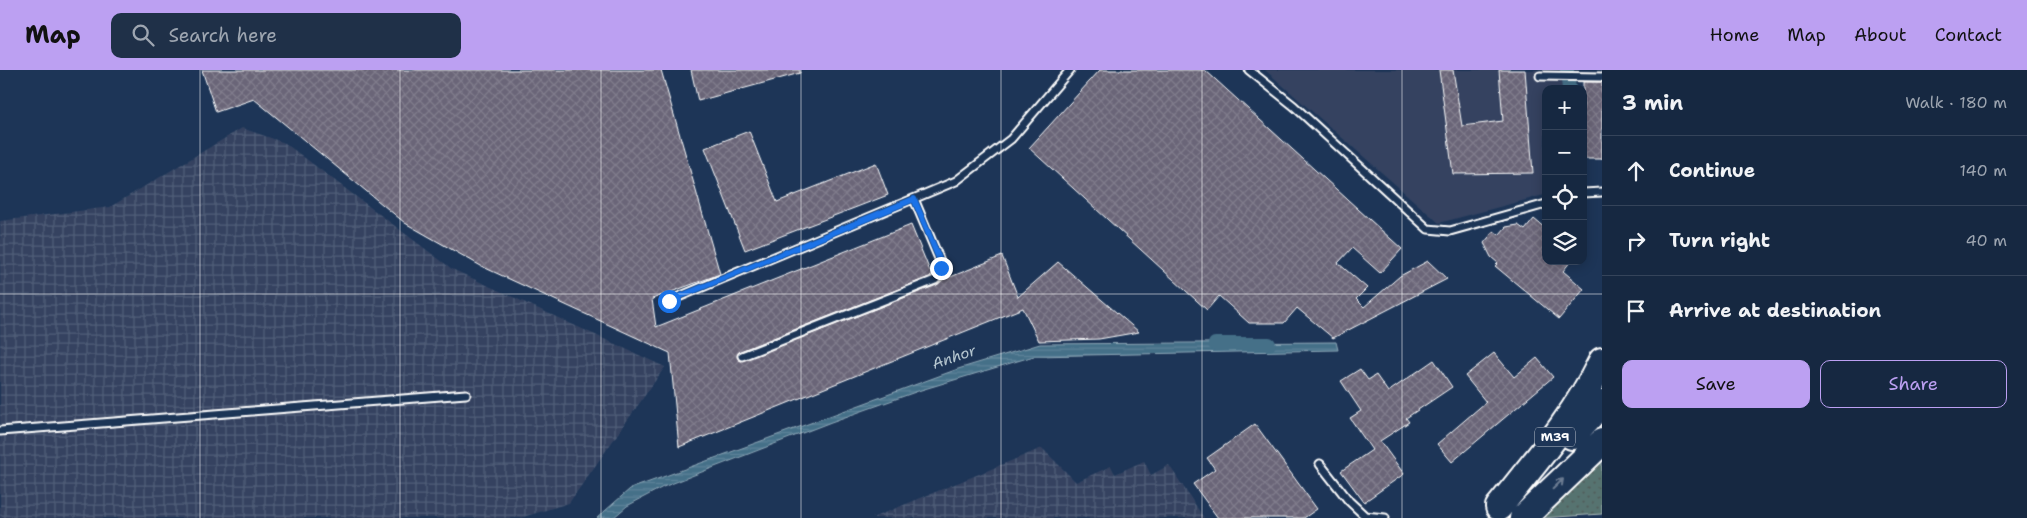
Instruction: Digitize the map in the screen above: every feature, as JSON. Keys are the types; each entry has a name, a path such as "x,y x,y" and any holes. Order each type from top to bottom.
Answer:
{"highway":[{"name":"M39","path":"1492,512 1570,416 1602,361"},
{"path":"1492,512 1602,403"},
{"path":"1523,518 1602,442"}],"lane":[{"path":"669,301 956,181 1011,139 1070,70"},
{"path":"1249,70 1294,106 1428,229 1450,231 1542,205"},
{"path":"1540,76 1602,77"},
{"path":"1587,193 1602,192"},
{"path":"742,356 935,280 940,275 940,261 914,199"},
{"path":"0,431 466,394"},
{"path":"1320,464 1349,501 1365,516 1385,518"}],"shaded area":[{"path":"1265,70 1571,70 1572,85 1542,85 1542,196 1439,223"},
{"path":"242,128 285,143 452,269 665,367 569,503 520,518 0,518 0,221 110,207"},
{"path":"1336,342 1338,350 1034,356 921,390 831,422 663,487 627,506 613,518 597,518 630,489 958,369 1040,344"},
{"path":"1042,448 1076,482 1111,466 1115,474 1144,461 1151,475 1169,465 1204,518 872,518"}],"green space":[{"path":"1602,460 1602,514 1541,518"}],"building":[{"path":"202,70 661,70 720,274 652,299 656,327 911,225 932,276 740,351 737,356 741,361 937,285 943,280 1002,256 1018,297 1058,262 1139,332 1099,339 1039,341 1023,308 679,447 670,353 481,266 405,223 254,99 216,112"},
{"path":"691,70 800,70 800,73 698,101"},
{"path":"1100,70 1205,70 1402,249 1380,273 1352,248 1338,263 1367,288 1356,299 1364,307 1400,276 1428,261 1447,279 1333,338 1297,308 1284,323 1249,323 1219,296 1207,310 1029,148"},
{"path":"1439,70 1453,70 1462,126 1503,121 1499,70 1525,70 1533,173 1453,174"},
{"path":"1583,82 1602,82 1602,159 1587,159 1587,85 1583,85"},
{"path":"749,131 777,202 876,163 888,195 745,250 705,148"},
{"path":"1534,219 1542,226 1542,265 1568,265 1563,271 1584,289 1559,319 1495,266 1498,263 1491,257 1484,243 1494,231 1499,235 1506,227 1518,225 1525,230"},
{"path":"1494,353 1514,377 1537,358 1553,377 1452,462 1437,444 1486,402 1465,376"},
{"path":"1434,360 1452,387 1406,418 1409,422 1380,441 1404,474 1364,502 1341,471 1372,450 1350,418 1361,411 1341,381 1360,369 1368,380 1376,375 1388,392"},
{"path":"1255,424 1317,509 1304,518 1218,518 1193,484 1215,469 1207,458"}],"waterway":[{"name":"Anhor","path":"1567,70 1569,85"},
{"name":"Anhor","path":"1215,344 1269,344"}],"route":[{"path":"669,301 914,199 940,261 941,268"}]}
